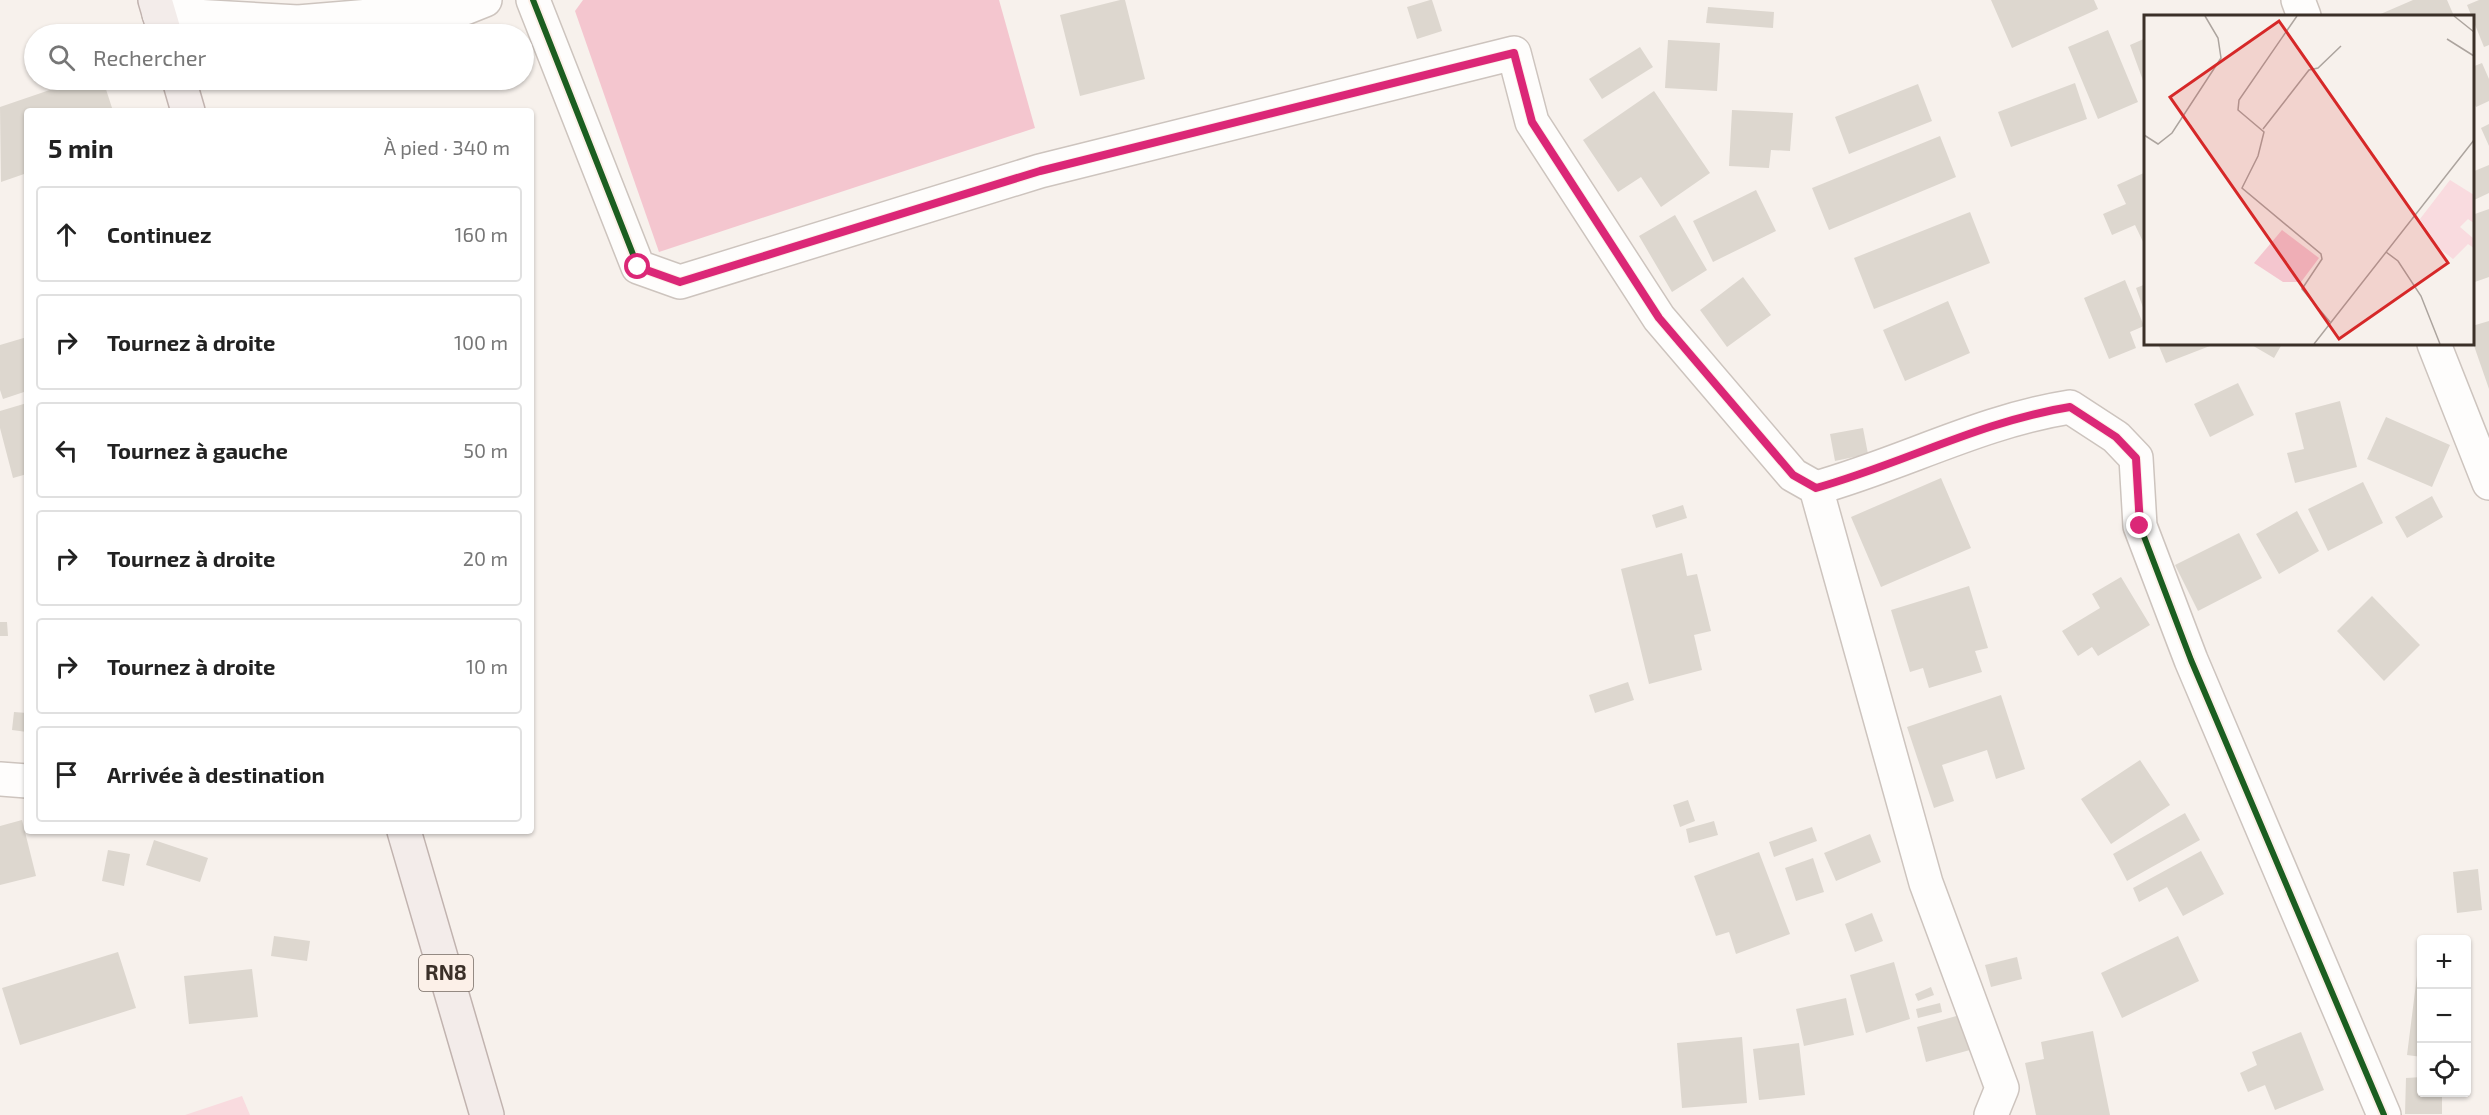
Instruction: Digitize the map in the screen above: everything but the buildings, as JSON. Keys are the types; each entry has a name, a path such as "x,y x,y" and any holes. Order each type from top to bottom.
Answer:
{"main road":[{"path":"182,90 187,108"},
{"name":"RN8","path":"405,834 487,1115"}],"street":[{"path":"160,16 298,22 465,8 485,0"},
{"path":"533,0 638,267 680,282 1040,171 1514,53 1532,122 1659,318 1793,475 1816,488 1926,882 2002,1088 1992,1115"},
{"path":"2298,0 2304,15"},
{"path":"2434,345 2489,483"},
{"path":"1816,488 1852,478 1975,431 2034,412 2070,407 2116,437 2136,458 2140,526 2191,660 2384,1115"},
{"path":"0,779 24,781"}],"shaded area":[{"path":"583,0 999,0 1035,128 659,252 575,11"},
{"path":"242,1096 250,1115 185,1115"}],"cycle path":[{"path":"533,0 638,267 680,282 1040,171 1514,53 1532,122 1659,318 1793,475 1816,488 1973,432 2070,407 2116,437 2136,458 2140,526 2191,660 2384,1115"}],"route":[{"path":"638,267 680,282 1040,171 1514,53 1532,122 1659,318 1793,475 1816,488 1852,478 1975,431 2034,412 2070,407 2116,437 2136,458 2140,526"}]}
